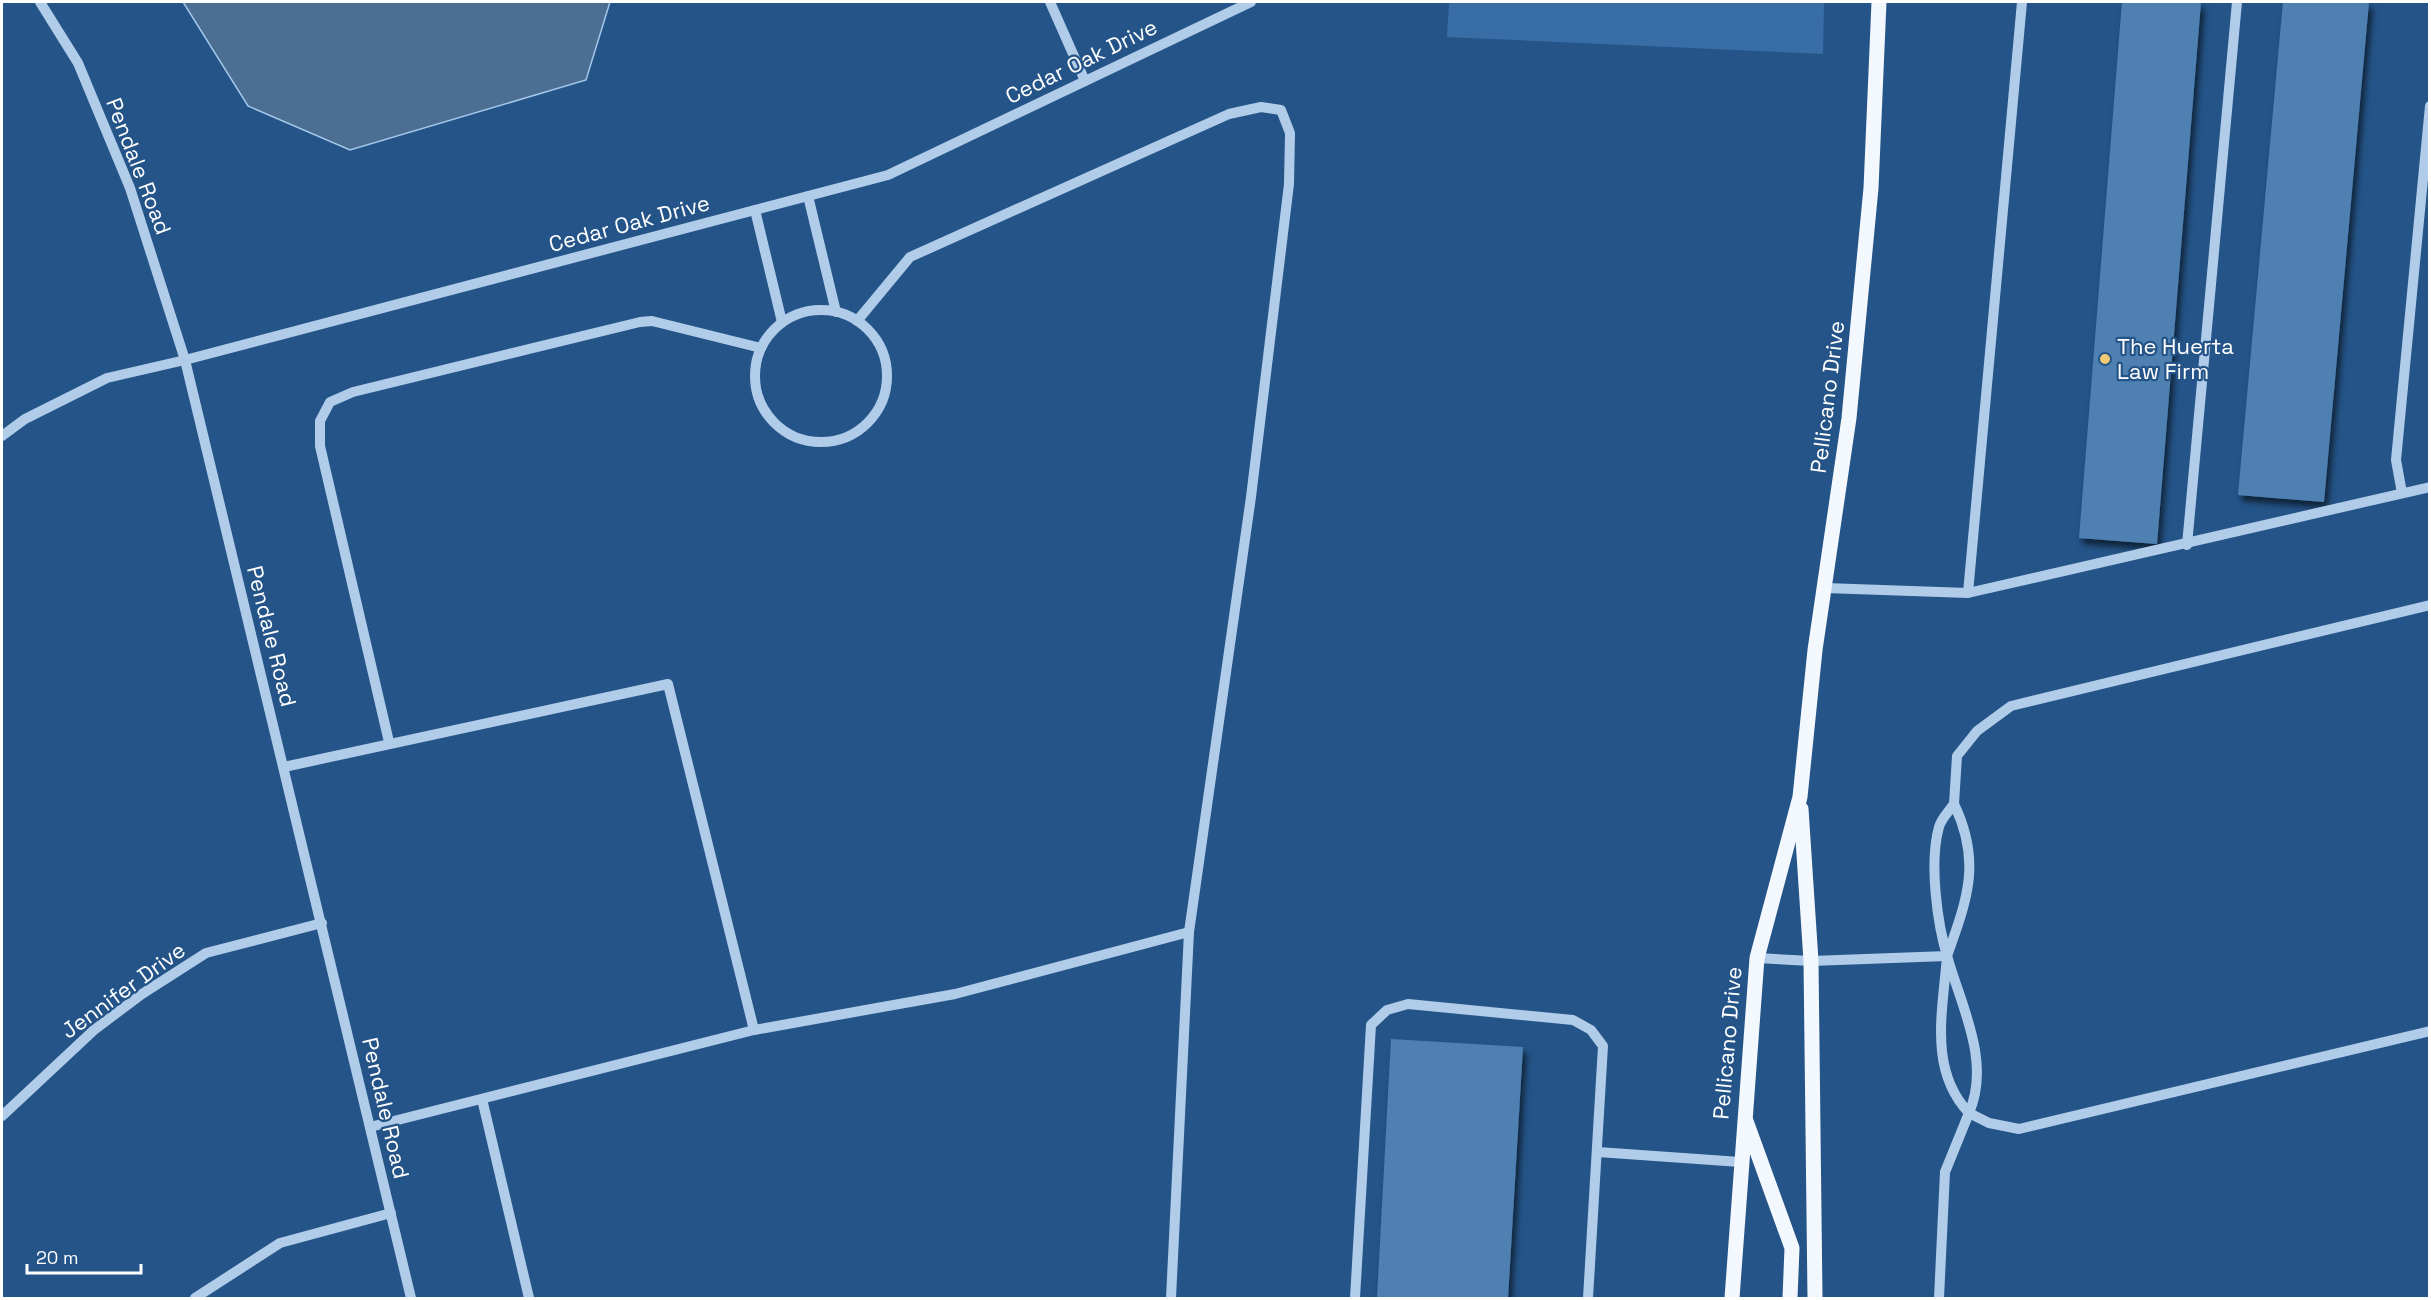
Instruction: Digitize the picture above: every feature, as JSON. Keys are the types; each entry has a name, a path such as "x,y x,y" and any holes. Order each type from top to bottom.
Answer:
{"main road":[{"name":"Pellicano Drive","path":"1732,1299 1756,958 1800,796 1825,588 1849,418 1871,188 1879,2"},
{"name":"Pellicano Drive","path":"1800,796 1811,961 1815,1299"},
{"path":"1744,1116 1792,1248 1790,1299"}],"street":[{"name":"Pendale Road","path":"40,2 78,63 130,188 185,360 411,1299"},
{"path":"1050,2 1085,81"},
{"name":"Cedar Oak Drive","path":"2,436 26,419 107,378 185,360 888,175 1251,2"},
{"path":"1968,593 2022,2"},
{"path":"2187,545 2237,2"},
{"path":"2402,494 2396,460 2430,106"},
{"path":"857,321 910,257 1229,114 1261,107 1281,110 1290,133 1289,184 1251,497 1189,932 1171,1299"},
{"path":"808,196 836,312"},
{"path":"755,210 782,322"},
{"path":"817,310 836,312 857,321 872,335 883,354 887,375 883,397 874,416 859,431 839,440 818,442 796,438 778,427 764,411 756,390 755,380 760,348 770,334 782,322 799,314 817,310"},
{"path":"389,742 320,446 320,421 330,402 353,392 640,322 652,321 760,348"},
{"path":"1825,588 1968,593 2187,545 2430,487"},
{"path":"2430,605 2011,706 1977,731 1957,756 1954,804 1965,827 1971,854 1967,901 1947,956 1940,1046 1948,1084 1958,1101 1969,1113 1989,1123 2019,1129 2430,1031"},
{"path":"284,766 668,684 754,1030"},
{"path":"1939,1299 1945,1172 1976,1097 1978,1076 1973,1037 1947,956 1938,906 1936,852 1939,825 1954,804"},
{"name":"Jennifer Drive","path":"2,1116 93,1030 142,994 206,953 322,923"},
{"path":"370,1127 754,1030 956,994 1189,932"},
{"path":"1756,958 1811,961 1947,956"},
{"path":"1355,1299 1371,1025 1387,1010 1408,1004 1573,1020 1591,1030 1603,1046 1588,1299"},
{"path":"482,1099 529,1299"},
{"path":"1598,1152 1740,1162"},
{"path":"195,1299 280,1243 391,1213"}],"shaded area":[{"path":"183,2 610,2 586,80 350,150 248,106"},
{"path":"1449,2 1824,2 1823,54 1447,37"}],"building":[{"path":"2122,2 2201,2 2157,544 2079,538"},
{"path":"2283,2 2369,2 2324,502 2238,495"},
{"path":"1391,1039 1523,1047 1508,1298 1377,1298"}],"place":[{"name":"The Huerta Law Firm","path":"2105,359"}]}
